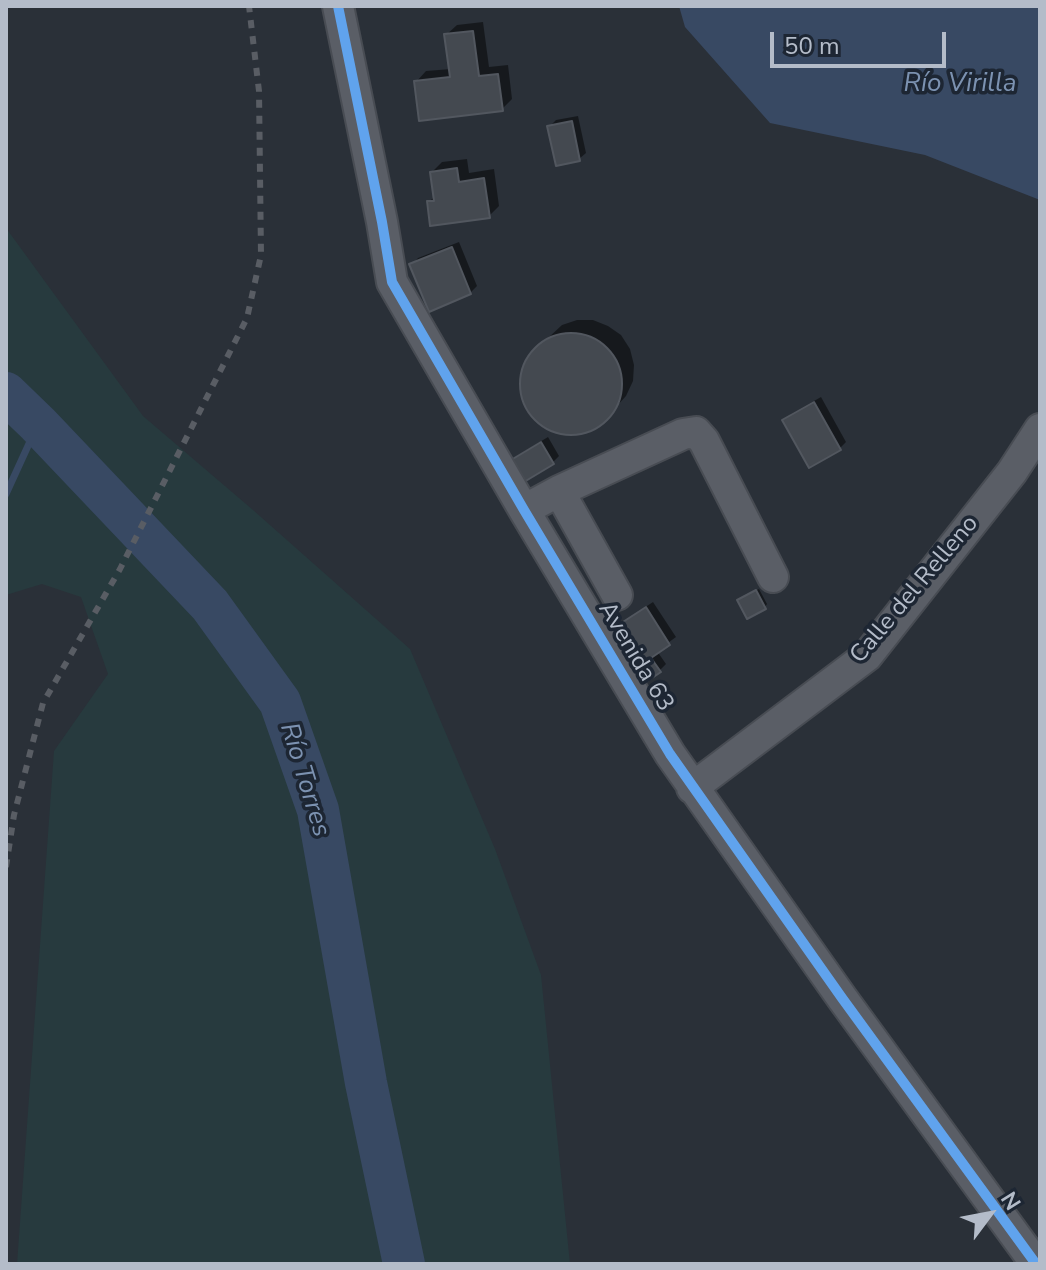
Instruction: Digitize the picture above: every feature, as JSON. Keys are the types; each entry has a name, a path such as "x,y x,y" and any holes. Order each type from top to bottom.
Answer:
{"street":[{"name":"Avenida 63","path":"338,6 392,282 524,510 692,788 1036,1264"},
{"name":"Calle del Relleno","path":"692,788 867,656 1012,472 1040,429"},
{"path":"524,510 683,434 696,432 704,441 773,577"},
{"path":"559,491 617,595"}],"green space":[{"path":"6,228 143,416 410,649 495,849 541,975 570,1264 17,1264 54,751 108,674 81,597 42,584 6,595"}],"water":[{"name":"Río Virilla","path":"679,6 1040,6 1040,200 925,155 770,123 685,27"}],"building":[{"path":"473,31 479,76 498,74 503,111 419,121 414,81 450,77 444,34"},
{"path":"572,121 580,161 556,166 547,126"},
{"path":"457,168 459,182 484,178 490,218 430,226 427,201 434,201 430,172"},
{"path":"452,247 471,294 429,312 409,264"},
{"path":"571,333 590,337 607,348 618,365 622,384 618,403 607,420 590,431 571,435 552,431 535,420 524,403 520,384 524,365 535,348 552,337"},
{"path":"814,402 841,450 809,468 782,420"},
{"path":"541,442 554,464 519,485 506,463"},
{"path":"756,590 766,609 747,619 737,600"},
{"path":"646,607 670,645 651,658 661,672 643,684 609,631"}],"waterway":[{"name":"Río Torres","path":"6,393 210,605 280,702 318,810 366,1083 404,1264"},
{"path":"6,494 38,424"}],"railway":[{"path":"6,867 14,815 43,703 120,569 247,318 261,255 259,91 249,6"}],"cycle path":[{"path":"338,6 392,282 670,754 842,998 1036,1264"}]}
